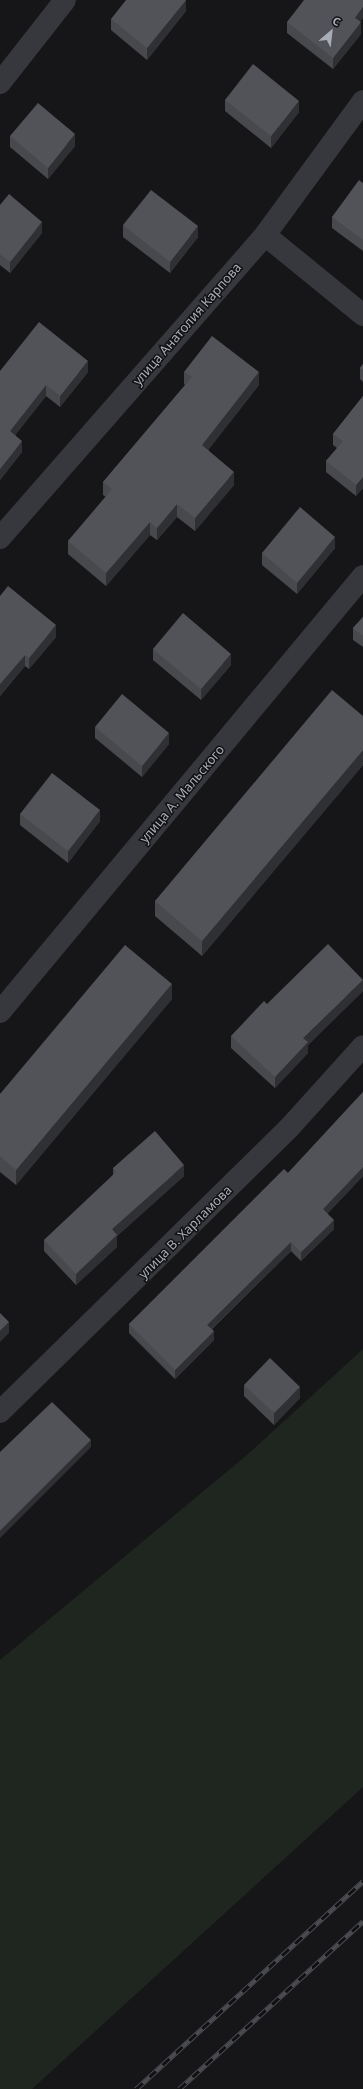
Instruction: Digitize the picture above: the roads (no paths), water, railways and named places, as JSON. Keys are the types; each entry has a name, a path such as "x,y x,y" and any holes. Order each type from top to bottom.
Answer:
{"street":[{"path":"0,83 65,0"},
{"name":"улица Анатолия Карпова","path":"0,538 265,235 363,101"},
{"path":"265,235 363,315"},
{"name":"улица А. Мальского","path":"0,1012 363,576"},
{"name":"улица В. Харламова","path":"0,1412 283,1134 363,1046"}],"railway":[{"path":"136,2089 363,1881"},
{"path":"179,2089 363,1921"}]}
